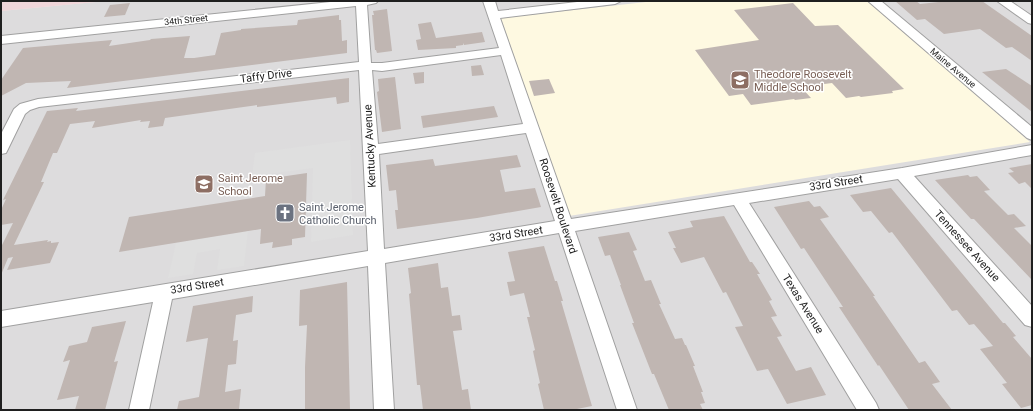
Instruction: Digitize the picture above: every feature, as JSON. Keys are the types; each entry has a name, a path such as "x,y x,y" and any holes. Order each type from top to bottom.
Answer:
{"street":[{"path":"492,8 615,1"},
{"name":"Maine Avenue","path":"874,1 1032,135"},
{"path":"1003,1 1032,21"},
{"name":"34th Street","path":"1,40 366,2"},
{"name":"Kentucky Avenue","path":"366,2 366,66 384,410"},
{"name":"Roosevelt Boulevard","path":"492,8 627,410"},
{"name":"Taffy Drive","path":"1,149 20,112 27,106 54,101 352,66 382,68 506,51"},
{"path":"371,150 532,127"},
{"name":"33rd Street","path":"1,319 565,226 902,173 1032,150"},
{"name":"Tennessee Avenue","path":"902,173 1032,319"},
{"name":"Texas Avenue","path":"738,198 869,410"},
{"path":"139,410 164,292"}],"shaded area":[{"path":"1,1 106,1 1,11"},
{"path":"106,1 1032,1 1032,410 1,410 1,11"},
{"name":"Theodore Roosevelt Middle School","path":"655,1 867,1 1030,142 569,216 501,18"},
{"path":"350,140 353,235 311,242 313,168 252,176 255,153"},
{"path":"248,231 244,266 217,270 220,249 197,253 193,274 168,278 176,243"}],"building":[{"path":"895,1 916,1 920,4 948,1 982,1 1032,36 1032,61 1012,47 1006,48 980,29 944,34 925,19 917,20"},
{"path":"130,3 125,15 104,17 110,5"},
{"path":"793,3 815,26 838,25 904,89 892,91 893,93 846,98 832,83 801,87 811,98 751,105 743,94 729,96 695,50 759,40 734,10"},
{"path":"387,9 392,51 377,53 375,50 372,15 374,15 373,11"},
{"path":"339,15 339,20 341,20 342,41 347,40 347,53 67,88 71,81 26,83 1,96 1,80 23,48 112,40 109,46 151,39 190,36 184,58 194,58 215,55 221,33 241,29 297,25 298,20"},
{"path":"431,22 436,38 482,32 485,42 464,45 463,43 463,45 456,46 456,48 418,50 416,40 421,39 418,24"},
{"path":"481,65 484,75 472,76 471,66"},
{"path":"1006,69 1032,86 1032,112 982,72"},
{"path":"424,72 424,83 415,84 413,73"},
{"path":"395,77 401,129 382,132 377,92 379,91 378,79"},
{"path":"349,78 349,102 337,104 336,97 257,107 257,105 165,118 163,126 148,128 150,121 140,122 141,120 92,128 95,121 70,124 57,153 53,153 41,182 44,182 14,245 48,240 47,242 51,241 51,243 59,242 50,263 7,270 13,257 8,258 1,275 1,247 13,223 1,225 1,210 6,199 3,200 47,111 78,108 76,111"},
{"path":"549,79 555,93 534,96 529,81"},
{"path":"494,106 498,117 423,128 421,116"},
{"path":"517,155 521,167 500,170 505,192 535,188 541,207 477,218 397,229 395,210 398,210 396,190 389,191 386,165 433,159 435,166"},
{"path":"1032,164 1032,189 1025,182 1019,184 1008,173 1014,172 1009,168"},
{"path":"307,173 305,237 292,239 292,245 272,248 273,242 260,244 261,229 119,252 129,217 265,196 266,179"},
{"path":"968,175 970,177 977,176 990,190 984,191 1008,215 1014,214 1026,226 1014,228 1032,246 1032,280 974,219 971,219 935,180"},
{"path":"891,188 1003,323 1005,323 1016,336 1013,337 1032,359 1032,405 1021,408 1002,384 1007,383 980,349 993,346 974,324 969,325 957,310 952,311 892,232 889,233 871,211 863,212 850,195"},
{"path":"809,201 814,207 820,206 829,217 820,219 875,296 873,296 919,363 925,361 940,382 932,384 952,410 909,410 879,365 878,366 839,307 843,307 804,248 801,249 774,207"},
{"path":"724,216 750,262 752,262 760,274 757,274 772,300 769,301 777,316 771,317 782,336 777,337 796,371 811,367 826,395 787,404 768,369 757,371 735,327 743,326 726,292 723,293 704,257 681,263 673,248 676,248 668,232 693,227 690,221"},
{"path":"629,232 637,250 633,251 645,281 651,280 661,304 659,304 675,339 682,338 695,366 693,366 703,392 701,392 705,403 700,404 703,410 669,410 654,374 652,374 632,323 634,323 610,255 605,256 598,237"},
{"path":"544,246 563,301 561,301 592,406 572,410 544,410 533,351 535,350 527,317 530,317 524,293 510,296 507,282 515,281 508,252"},
{"path":"438,263 441,288 448,287 452,316 460,315 462,330 453,331 462,390 468,389 471,410 423,410 420,385 417,385 408,268"},
{"path":"347,282 350,410 305,410 307,325 299,326 300,290"},
{"path":"253,296 252,312 236,315 233,341 238,340 236,364 228,365 225,392 241,389 239,410 177,410 179,401 199,397 208,338 186,342 193,306"},
{"path":"126,321 114,362 118,361 105,410 75,410 79,396 57,400 70,360 63,362 69,346 87,342 92,327"}],"place":[{"name":"Theodore Roosevelt Middle School","path":"740,80"},
{"name":"Saint Jerome School","path":"204,184"},
{"name":"Saint Jerome Catholic Church","path":"285,213"}]}
